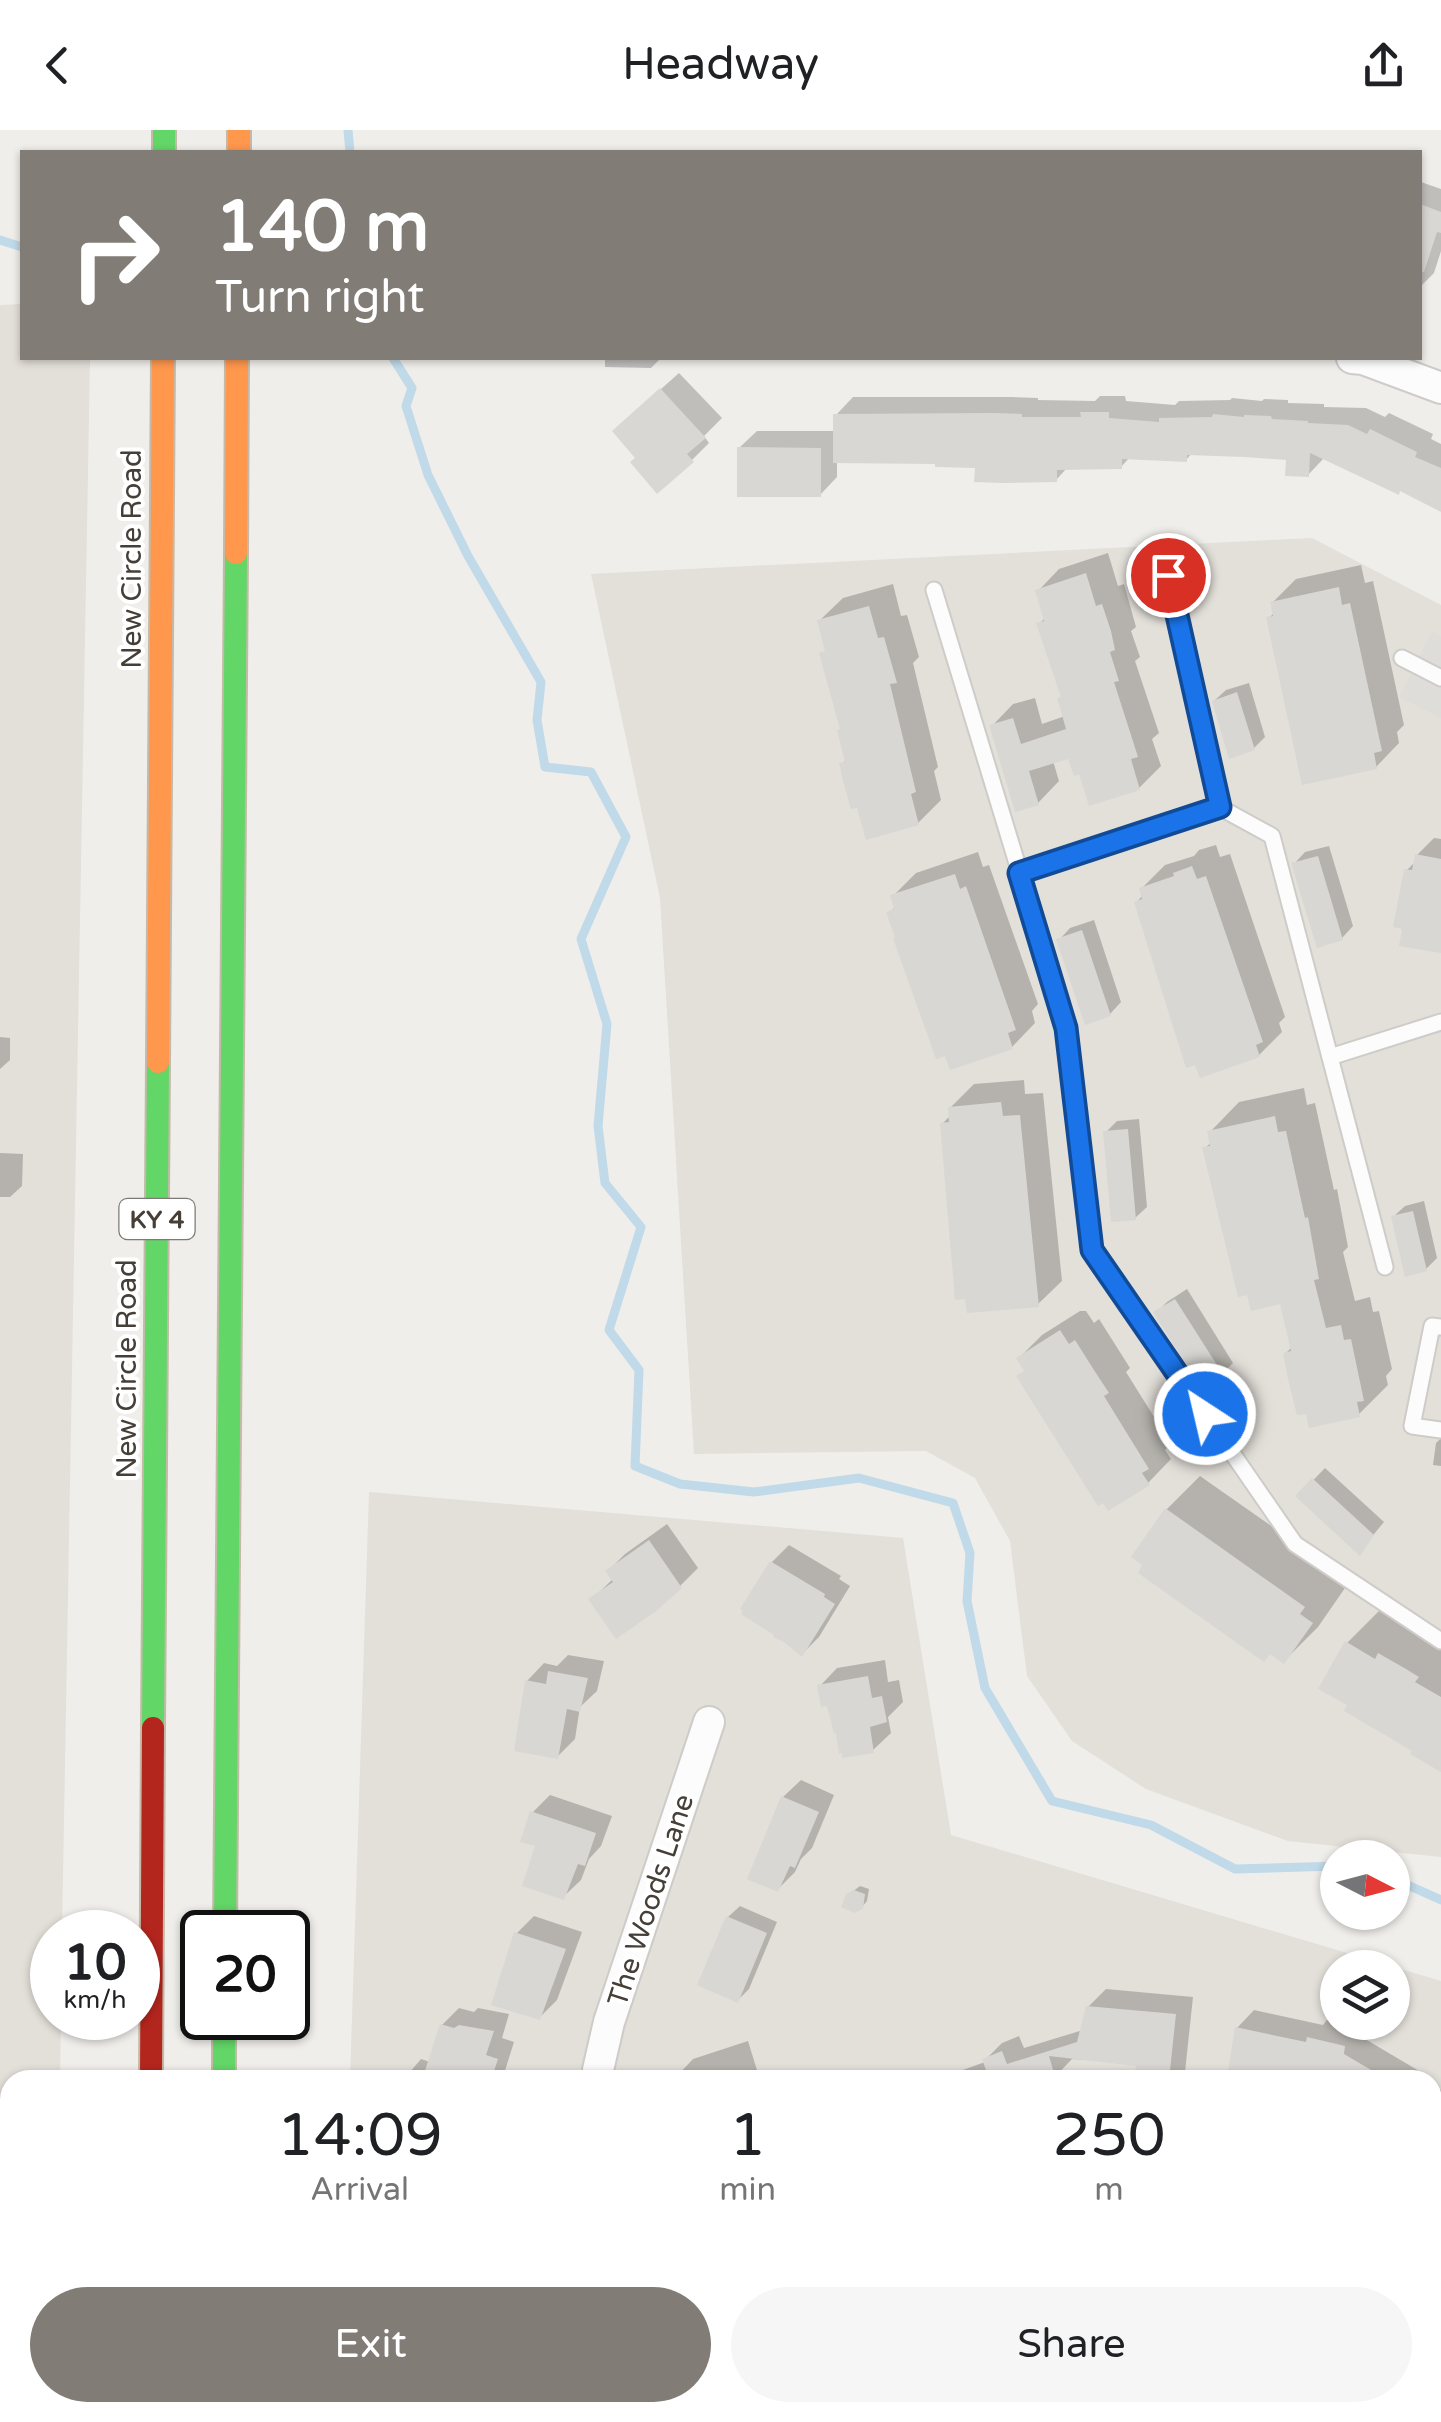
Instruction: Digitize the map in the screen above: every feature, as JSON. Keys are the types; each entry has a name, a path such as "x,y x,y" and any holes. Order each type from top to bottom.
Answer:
{"highway":[{"name":"New Circle Road","path":"151,2070 163,360"},
{"name":"KY 4","path":"225,1910 237,360"},
{"path":"224,2040 224,2070"}],"street":[{"path":"1367,360 1441,388"},
{"name":"The Woods Lane","path":"598,2070 609,2022 709,1722"}],"lane":[{"path":"1168,575 1220,807"},
{"path":"934,590 1066,1028 1092,1250 1295,1544 1441,1640"},
{"path":"1402,658 1441,678"},
{"path":"1019,873 1220,807 1272,836 1385,1267"},
{"path":"1330,1057 1441,1022"},
{"path":"1441,1327 1432,1326 1412,1426 1441,1430"}],"shaded area":[{"path":"20,304 20,360 90,360 62,1910 30,1910 30,2040 61,2040 60,2070 0,2070 0,305"},
{"path":"1312,538 1441,605 1441,1857 1410,1854 1410,1840 1320,1840 1320,1844 1288,1841 1146,1789 1072,1741 1027,1676 1010,1541 975,1478 926,1451 694,1454 660,898 591,574"},
{"path":"1432,632 1441,636 1441,718 1399,697"},
{"path":"369,1492 903,1538 951,1835 1337,1950 1320,1950 1320,2040 1410,2040 1410,1972 1441,1981 1441,2070 350,2070"}],"building":[{"path":"1422,205 1441,212 1441,233 1437,232 1424,272"},
{"path":"660,388 706,438 687,454 694,462 657,494 630,462 635,458 612,431"},
{"path":"1080,412 1109,412 1109,418 1159,422 1159,418 1213,414 1271,416 1348,425 1367,434 1370,429 1441,468 1441,512 1310,453 1309,477 1285,476 1286,460 1187,455 1187,462 1122,459 1122,469 1057,470 1057,482 974,482 975,468 935,464 833,463 833,414 1081,417"},
{"path":"737,447 821,448 821,497 737,497"},
{"path":"1086,573 1096,606 1102,604 1111,631 1115,650 1110,652 1119,681 1114,682 1138,757 1131,759 1140,790 1089,806 1079,774 1074,776 1068,759 1029,771 1039,805 1015,812 989,725 1013,718 1021,744 1066,729 1057,698 1061,697 1036,623 1044,621 1035,590"},
{"path":"1339,587 1342,605 1350,603 1382,751 1374,753 1377,769 1302,785 1266,617 1273,616 1270,602"},
{"path":"869,606 878,638 884,637 897,683 890,684 916,792 911,794 919,825 866,840 857,808 851,809 843,781 839,763 845,762 837,730 840,729 819,653 825,651 817,620"},
{"path":"1237,692 1255,750 1229,759 1212,701"},
{"path":"1415,854 1441,859 1441,953 1399,946 1402,929 1393,927 1404,869 1412,870"},
{"path":"1318,856 1343,940 1317,948 1291,863"},
{"path":"1192,866 1197,879 1206,876 1263,1042 1256,1045 1260,1057 1200,1078 1195,1065 1186,1068 1134,902 1142,899 1139,888"},
{"path":"955,874 960,889 966,886 1016,1030 1008,1033 1013,1049 950,1070 945,1056 936,1059 886,912 894,909 890,895"},
{"path":"1082,930 1111,1016 1085,1025 1056,939"},
{"path":"1001,1102 1003,1116 1020,1115 1039,1307 967,1313 965,1299 955,1300 940,1123 949,1122 948,1107"},
{"path":"1275,1116 1278,1132 1286,1131 1305,1218 1308,1217 1319,1279 1314,1280 1326,1328 1341,1325 1344,1340 1351,1339 1364,1401 1357,1402 1360,1417 1309,1428 1306,1414 1297,1415 1288,1379 1283,1353 1291,1351 1280,1304 1251,1311 1247,1295 1238,1297 1202,1147 1210,1146 1207,1131"},
{"path":"1128,1129 1136,1220 1111,1222 1103,1131"},
{"path":"1413,1211 1427,1271 1405,1277 1391,1216"},
{"path":"1175,1299 1224,1376 1202,1390 1153,1312"},
{"path":"1060,1330 1069,1344 1075,1340 1109,1393 1104,1396 1149,1469 1142,1473 1150,1485 1108,1511 1103,1503 1098,1506 1016,1376 1024,1371 1016,1358"},
{"path":"1312,1478 1374,1535 1360,1556 1295,1496"},
{"path":"1165,1508 1305,1607 1300,1614 1313,1623 1284,1664 1270,1654 1264,1662 1138,1573 1142,1565 1131,1557"},
{"path":"649,1540 682,1588 616,1639 588,1599 613,1582 605,1571"},
{"path":"770,1561 835,1604 802,1657 741,1614 740,1609"},
{"path":"1345,1641 1375,1659 1378,1653 1406,1669 1419,1677 1415,1682 1441,1697 1441,1772 1344,1711 1347,1705 1318,1689"},
{"path":"548,1671 588,1678 580,1712 567,1709 558,1759 514,1751 525,1680 546,1684"},
{"path":"868,1676 872,1698 882,1696 887,1722 870,1727 874,1753 842,1758 827,1706 821,1707 817,1685"},
{"path":"781,1796 819,1812 795,1868 790,1866 778,1892 747,1879"},
{"path":"530,1811 596,1833 585,1866 578,1864 564,1900 522,1886 535,1846 520,1842"},
{"path":"854,1890 865,1894 863,1909 855,1913 841,1907 846,1894"},
{"path":"726,1916 767,1933 738,2003 697,1985"},
{"path":"514,1932 566,1949 540,2020 491,2005"},
{"path":"1086,2006 1176,2014 1170,2070 1135,2070 1136,2066 1049,2056 1053,2070 986,2070 982,2059 1002,2051 1007,2064 1077,2042"},
{"path":"440,2024 494,2031 486,2055 498,2059 494,2070 425,2070"},
{"path":"1235,2027 1345,2046 1344,2054 1371,2070 1228,2070"}],"waterway":[{"path":"348,130 350,150"},
{"path":"0,240 20,246"},
{"path":"394,360 412,388 406,406 428,475 468,556 541,682 537,720 545,767 591,772 626,837 581,939 607,1024 598,1126 605,1183 641,1227 609,1330 639,1370 635,1466 680,1484 754,1492 859,1478 953,1503 970,1553 967,1601 985,1688 1052,1801 1151,1825 1235,1869 1320,1867"},
{"path":"1410,1886 1441,1900"}],"traffic: fast":[{"path":"164,130 164,150"},
{"path":"225,1910 236,553"},
{"path":"153,1728 158,1062"},
{"path":"224,2040 224,2070"}],"traffic: slow":[{"path":"239,130 239,150"},
{"path":"158,1062 163,360"},
{"path":"236,553 237,360"}],"traffic: jam":[{"path":"151,2070 153,1728"}],"route":[{"path":"1168,575 1220,807 1019,873 1066,1028 1092,1250 1205,1414"}]}
